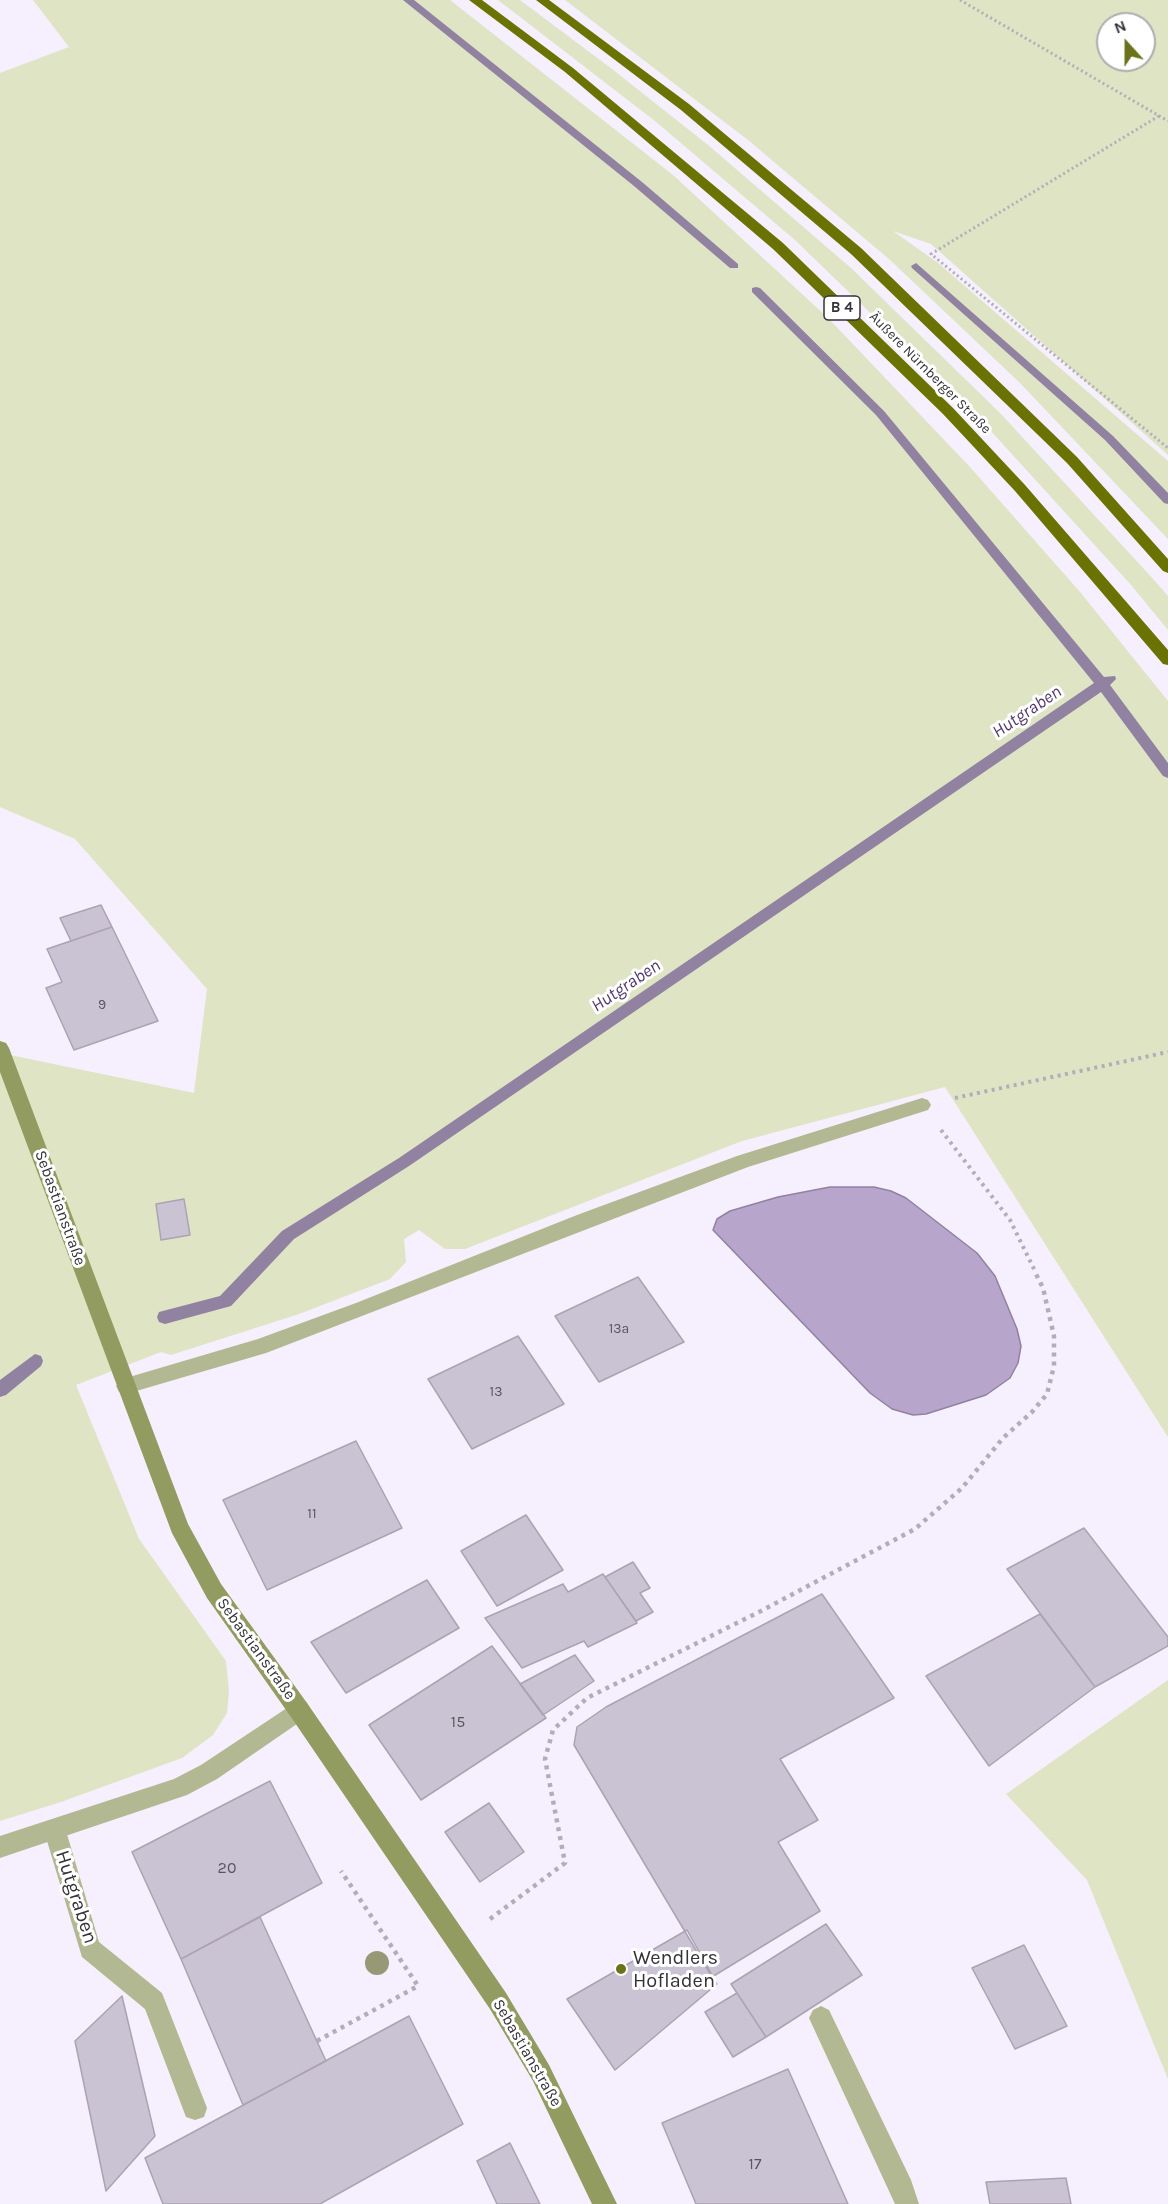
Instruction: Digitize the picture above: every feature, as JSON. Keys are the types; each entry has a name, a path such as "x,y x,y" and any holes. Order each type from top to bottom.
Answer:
{"highway":[{"name":"Äußere Nürnberger Straße","path":"475,0 569,70 778,246 956,420 1020,488 1168,660"},
{"path":"542,0 685,107 864,258 1072,460 1168,568"}],"street":[{"name":"Sebastianstraße","path":"0,1048 179,1527 214,1591 299,1710 498,2001 542,2073 605,2204"},
{"path":"126,1386 259,1347 363,1310 584,1220 742,1161 922,1105"},
{"name":"Hutgraben","path":"0,1848 179,1788 209,1772 299,1710"},
{"name":"Hutgraben","path":"55,1830 90,1950 154,2001 195,2108"},
{"path":"821,2019 902,2188 907,2204"}],"path":[{"path":"960,0 1168,121"},
{"path":"1159,116 931,254 1168,448"},
{"path":"459,1944 565,1863 544,1759 553,1730 586,1698 761,1611 915,1529 962,1488 1003,1438 1032,1412 1047,1394 1054,1366 1054,1336 1039,1280 1010,1220 922,1105 1168,1052"},
{"path":"317,2041 418,1986 340,1871"}],"green space":[{"path":"33,0 450,0 673,175 828,318 970,467 1080,592 1168,701 1168,1437 945,1087 742,1141 465,1249 445,1249 419,1230 404,1239 406,1262 390,1279 299,1314 171,1355 161,1352 76,1385 139,1539 226,1661 229,1691 227,1713 213,1735 182,1758 61,1802 0,1821 0,1053 194,1093 207,989 75,839 0,807 0,73 69,47"},
{"path":"498,0 520,0 612,69 708,145 851,268 1001,414 1154,580 1168,596 1168,630 1132,586 980,419 795,240 655,121"},
{"path":"565,0 1168,0 1168,455 931,244 893,231 938,263 1168,461 1168,539 1020,383 889,259 748,140"},
{"path":"1168,1680 1168,2079 1087,1880 1006,1794"}],"shaded area":[{"path":"830,1187 874,1187 891,1191 906,1198 977,1253 995,1276 1017,1329 1021,1346 1018,1363 1010,1378 986,1395 926,1414 913,1415 892,1409 870,1393 713,1230 717,1219 730,1211 778,1197"}],"building":[{"path":"101,905 112,927 71,941 60,918"},
{"path":"112,927 158,1021 74,1050 46,988 62,982 47,949"},
{"path":"184,1199 190,1235 161,1240 156,1204"},
{"path":"638,1277 684,1342 599,1382 555,1316"},
{"path":"518,1336 564,1404 472,1449 428,1379"},
{"path":"356,1441 402,1528 267,1590 223,1500"},
{"path":"526,1515 563,1570 497,1606 461,1551"},
{"path":"1084,1528 1168,1637 1168,1646 1095,1687 1007,1569"},
{"path":"633,1562 650,1588 640,1593 653,1612 636,1621 605,1577"},
{"path":"603,1574 637,1623 588,1647 584,1641 522,1668 485,1618 563,1584 568,1592"},
{"path":"427,1580 459,1628 346,1693 311,1642"},
{"path":"822,1594 894,1698 780,1759 818,1820 778,1842 820,1911 712,1977 574,1745 577,1727 606,1707"},
{"path":"1040,1614 1095,1687 989,1766 926,1676"},
{"path":"492,1646 546,1718 421,1800 369,1725"},
{"path":"575,1655 594,1681 543,1715 520,1684"},
{"path":"270,1781 322,1883 181,1959 132,1852"},
{"path":"489,1803 524,1852 480,1882 445,1832"},
{"path":"260,1917 326,2061 243,2105 181,1959"},
{"path":"826,1924 862,1975 766,2037 731,1984"},
{"path":"687,1930 717,1984 615,2070 567,1999"},
{"path":"1024,1945 1067,2026 1015,2049 972,1968"},
{"path":"737,1993 766,2037 733,2057 705,2012"},
{"path":"122,1996 155,2136 106,2191 75,2041"},
{"path":"409,2016 463,2124 320,2204 163,2204 145,2158"},
{"path":"788,2069 848,2204 696,2204 662,2123"},
{"path":"510,2143 540,2204 497,2204 477,2161"},
{"path":"1066,2178 1071,2204 990,2204 986,2182"}],"waterway":[{"path":"408,0 638,184 734,266"},
{"path":"916,266 1109,438 1168,500"},
{"path":"756,290 880,413 1102,684"},
{"name":"Hutgraben","path":"1102,684 1110,679"},
{"name":"Hutgraben","path":"165,1317 225,1301 288,1235 404,1162 1102,684"},
{"path":"1102,684 1168,773"},
{"name":"Hutgraben","path":"0,1390 35,1361"}],"place":[{"name":"Wendlers Hofladen","path":"621,1969"}]}
